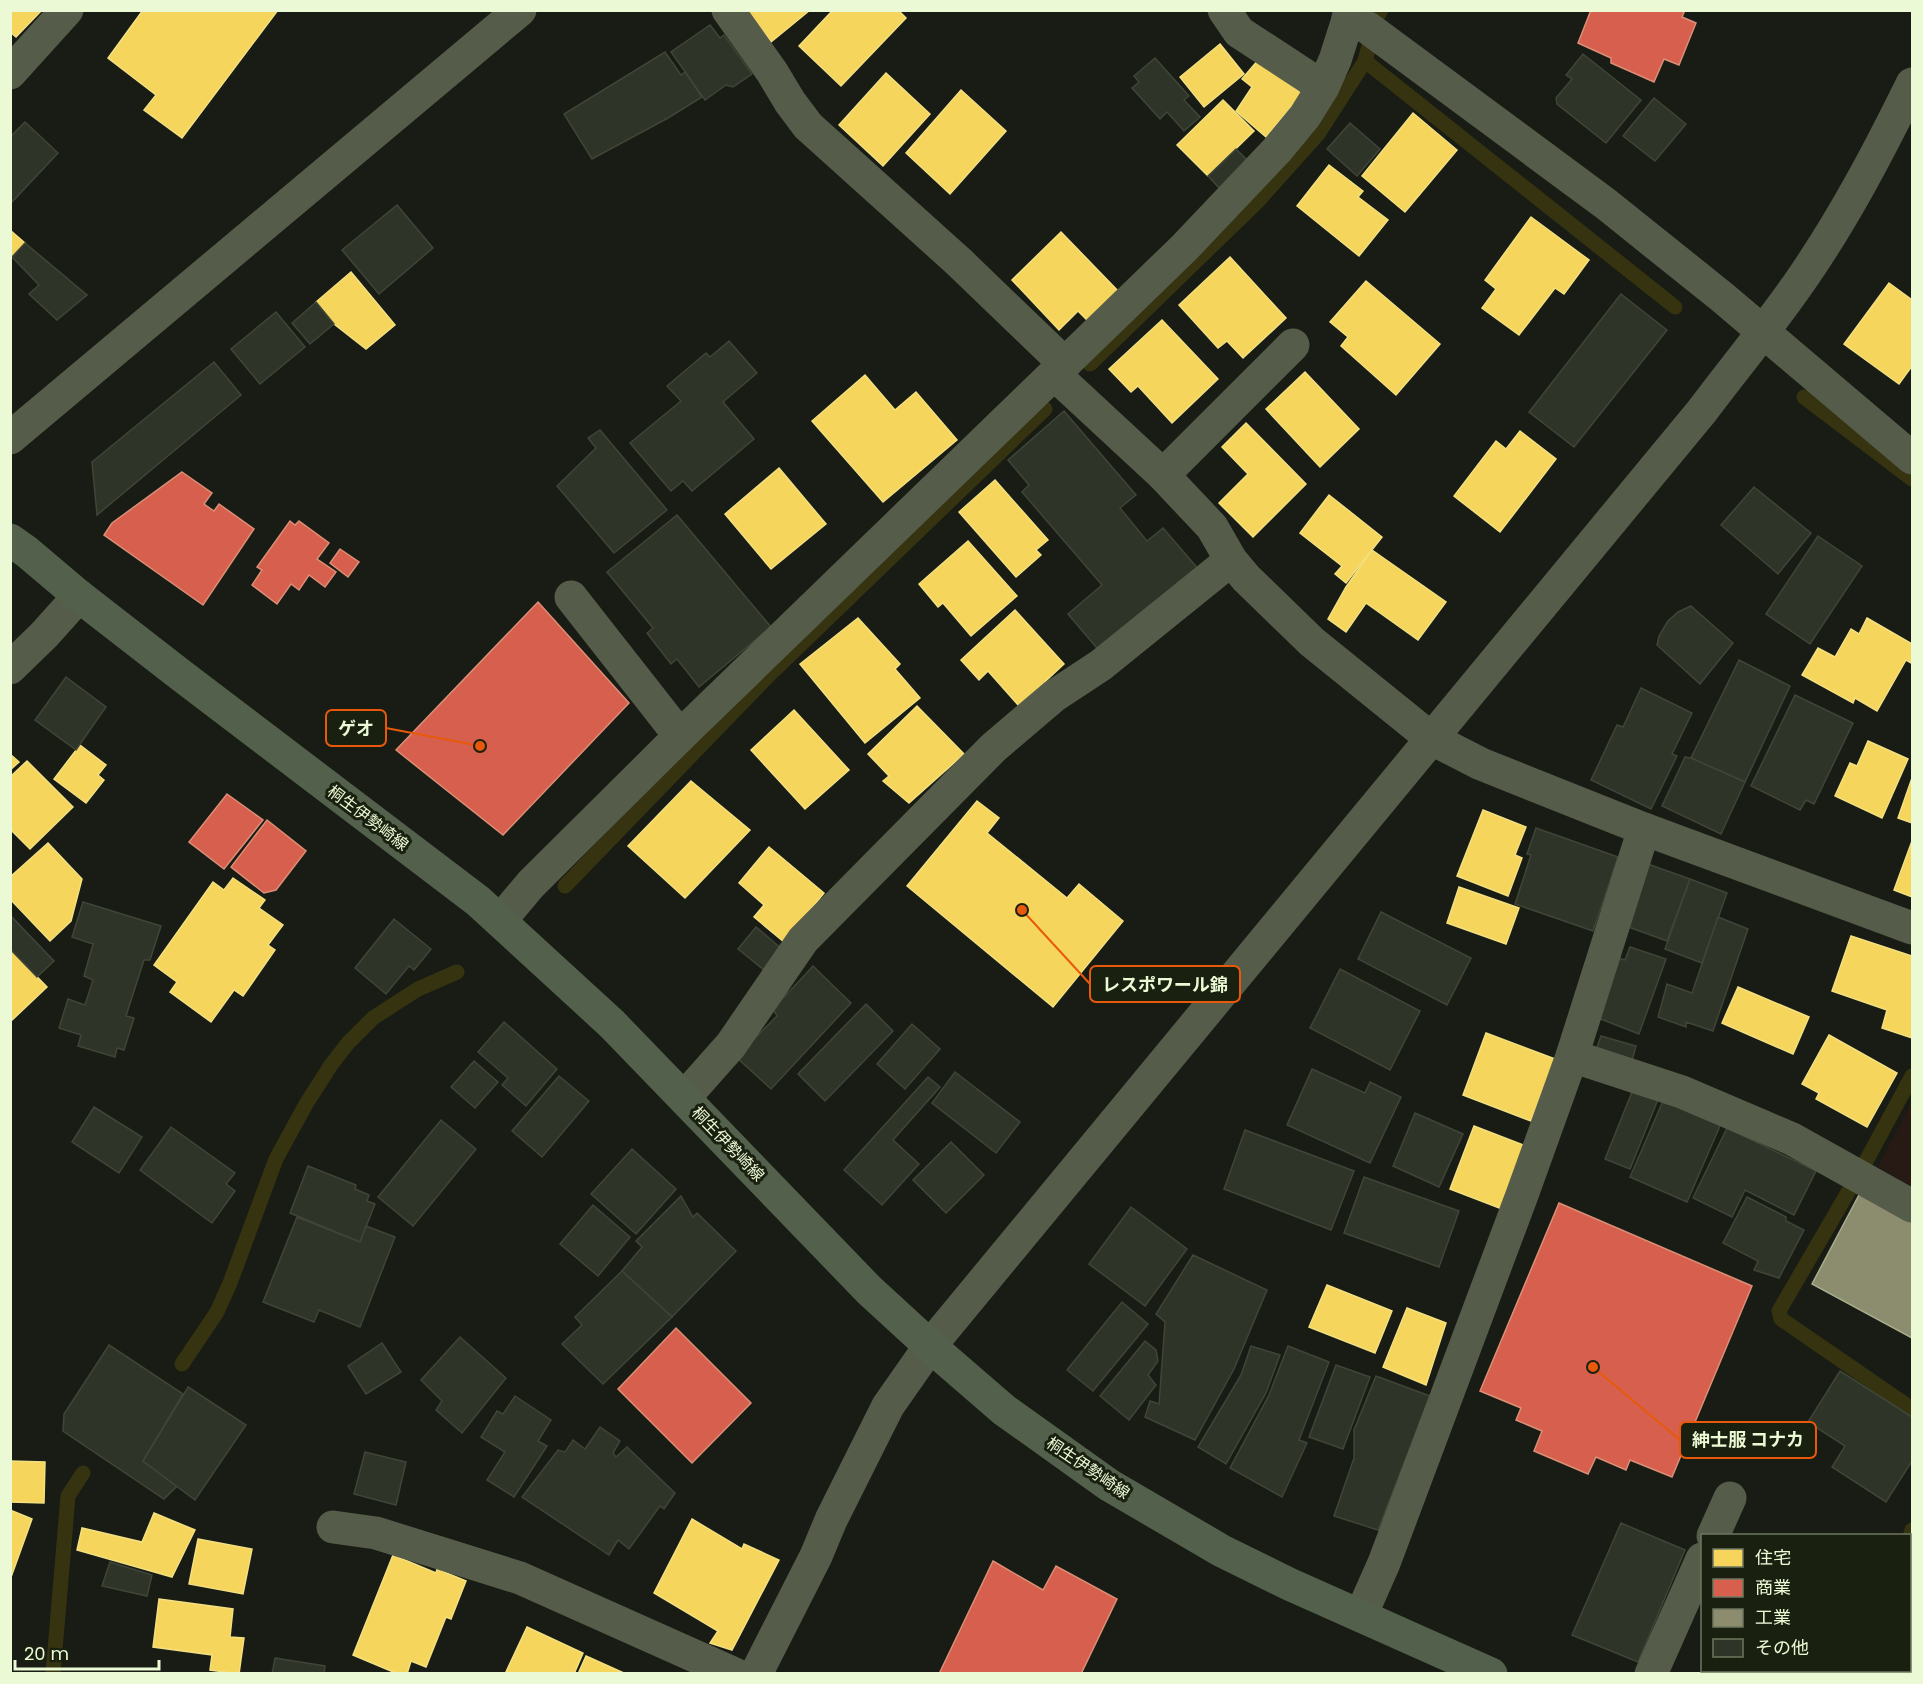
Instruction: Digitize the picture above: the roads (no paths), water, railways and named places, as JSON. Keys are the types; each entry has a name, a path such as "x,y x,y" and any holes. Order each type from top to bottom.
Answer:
{"main road":[{"name":"桐生伊勢崎線","path":"10,540 79,596 478,901 603,1016 836,1257 930,1346 1004,1410 1109,1485 1222,1551 1289,1584 1491,1674"}],"street":[{"path":"10,73 67,10"},
{"path":"10,438 520,10"},
{"path":"728,10 808,126 959,262 1212,527 1231,560 1246,578 1312,642 1432,739 1481,764 1644,829 1912,928"},
{"path":"1224,10 1239,32 1323,87"},
{"path":"500,921 531,884 680,736 1183,249 1277,150 1305,116 1323,87 1335,60 1349,14 1606,204 1722,297 1912,458"},
{"path":"756,1674 888,1406 930,1346 1398,777 1432,739 1694,420 1763,332 1841,218 1912,84"},
{"path":"1163,475 1293,345"},
{"path":"684,1098 731,1045 803,940 993,748 1054,696 1101,665 1231,560"},
{"path":"10,668 79,596"},
{"path":"571,597 680,736"},
{"path":"1361,1615 1384,1563 1522,1195 1572,1056 1644,829"},
{"path":"1572,1056 1682,1092 1792,1139 1912,1206"},
{"path":"1714,1534 1730,1498"},
{"path":"333,1527 376,1533 520,1578 735,1674"},
{"path":"1651,1674 1701,1561"}],"waterway":[{"path":"1379,14 1381,10"},
{"path":"1090,364 1258,201 1318,134 1365,61 1370,42"},
{"path":"1365,61 1675,307"},
{"path":"1804,397 1912,479"},
{"path":"565,886 768,676 1045,409"},
{"path":"182,1364 217,1312 276,1159 306,1104 331,1065 348,1043 373,1018 418,989 457,972"},
{"path":"1912,1076 1865,1163 1779,1311 1781,1319 1912,1409"},
{"path":"53,1674 68,1496 83,1473"},
{"path":"1911,1534 1912,1530"}],"place":[{"name":"ゲオ","path":"480,746"},
{"name":"レスポワール錦","path":"1022,910"},
{"name":"紳士服 コナカ","path":"1593,1367"}]}
